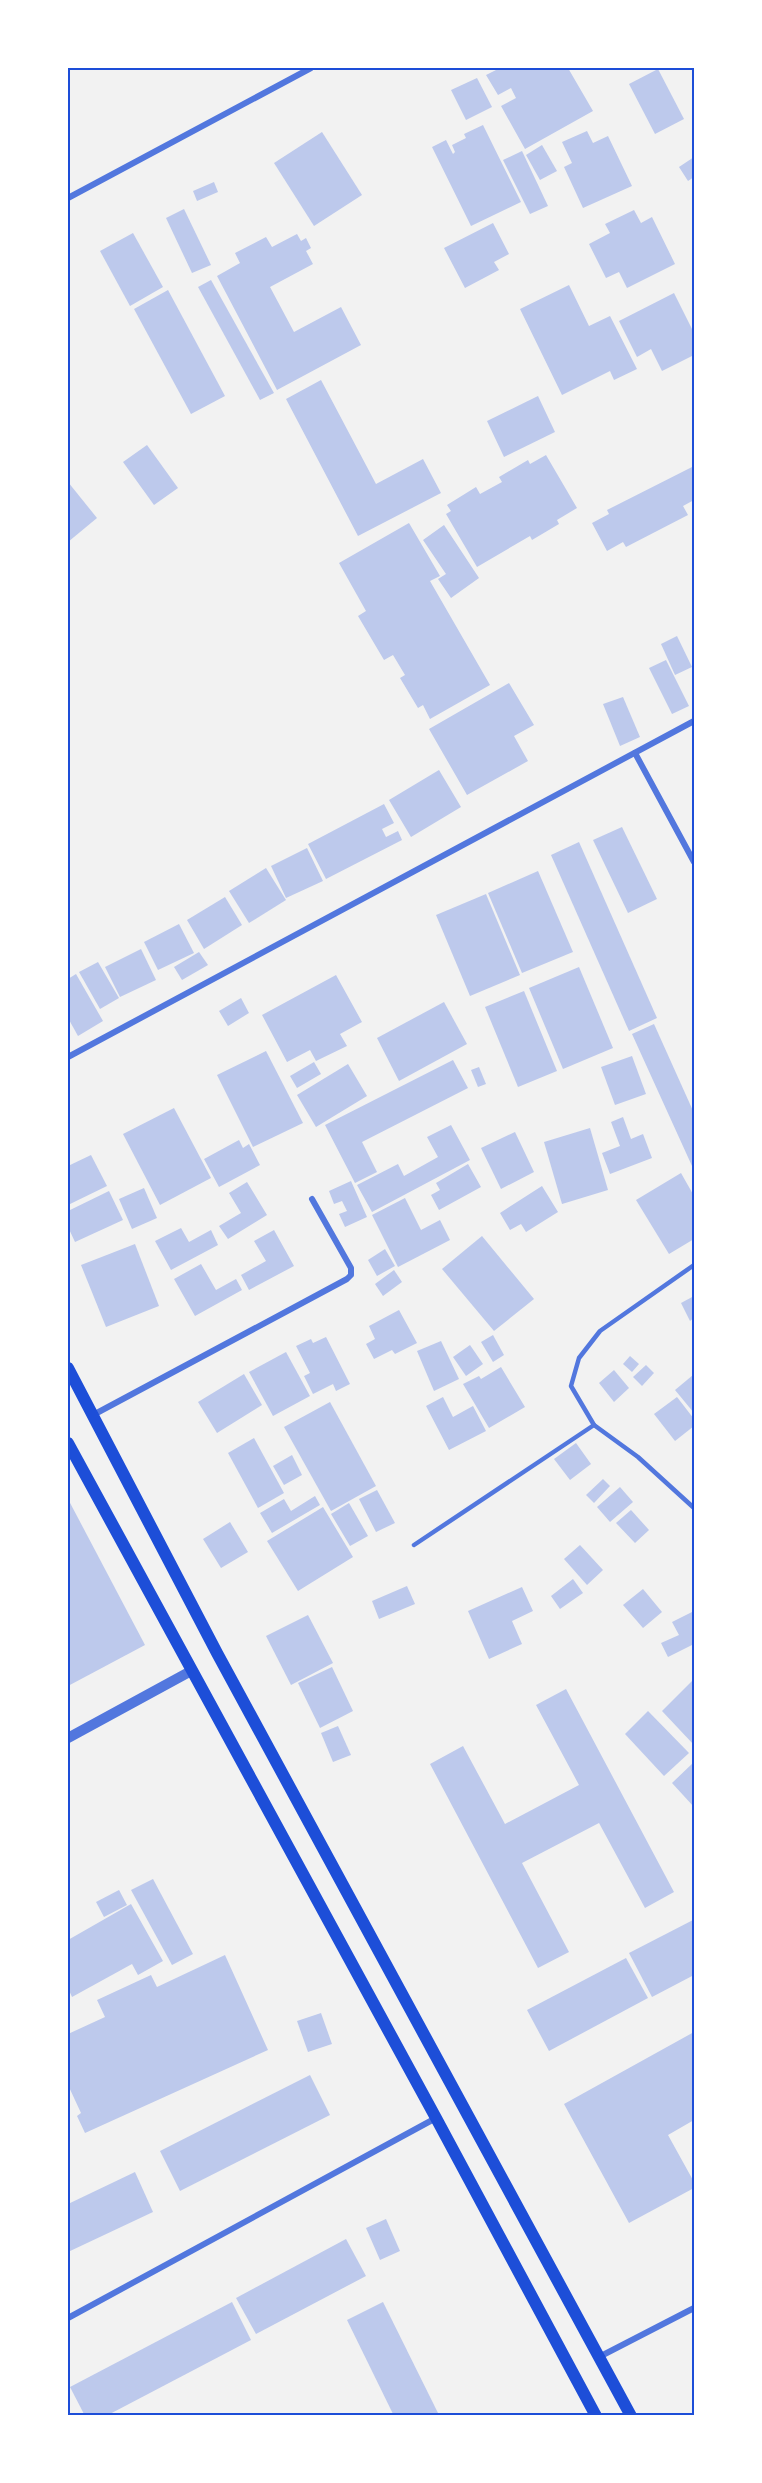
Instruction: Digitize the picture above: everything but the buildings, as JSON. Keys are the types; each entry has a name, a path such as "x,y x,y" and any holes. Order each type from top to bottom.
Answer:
{"main road":[{"path":"68,1368 228,1674 631,2415"},
{"path":"68,1443 596,2415"}],"street":[{"path":"68,198 311,68"},
{"path":"68,1058 694,721"},
{"path":"635,753 694,862"},
{"path":"92,1415 347,1279 351,1275 351,1268 312,1199"},
{"path":"68,1738 191,1671"},
{"path":"68,2318 436,2118"},
{"path":"599,2356 694,2308"}],"lane":[{"path":"694,1265 600,1331 579,1358 571,1386 594,1425 638,1456 694,1508"},
{"path":"414,1545 594,1425"}]}
